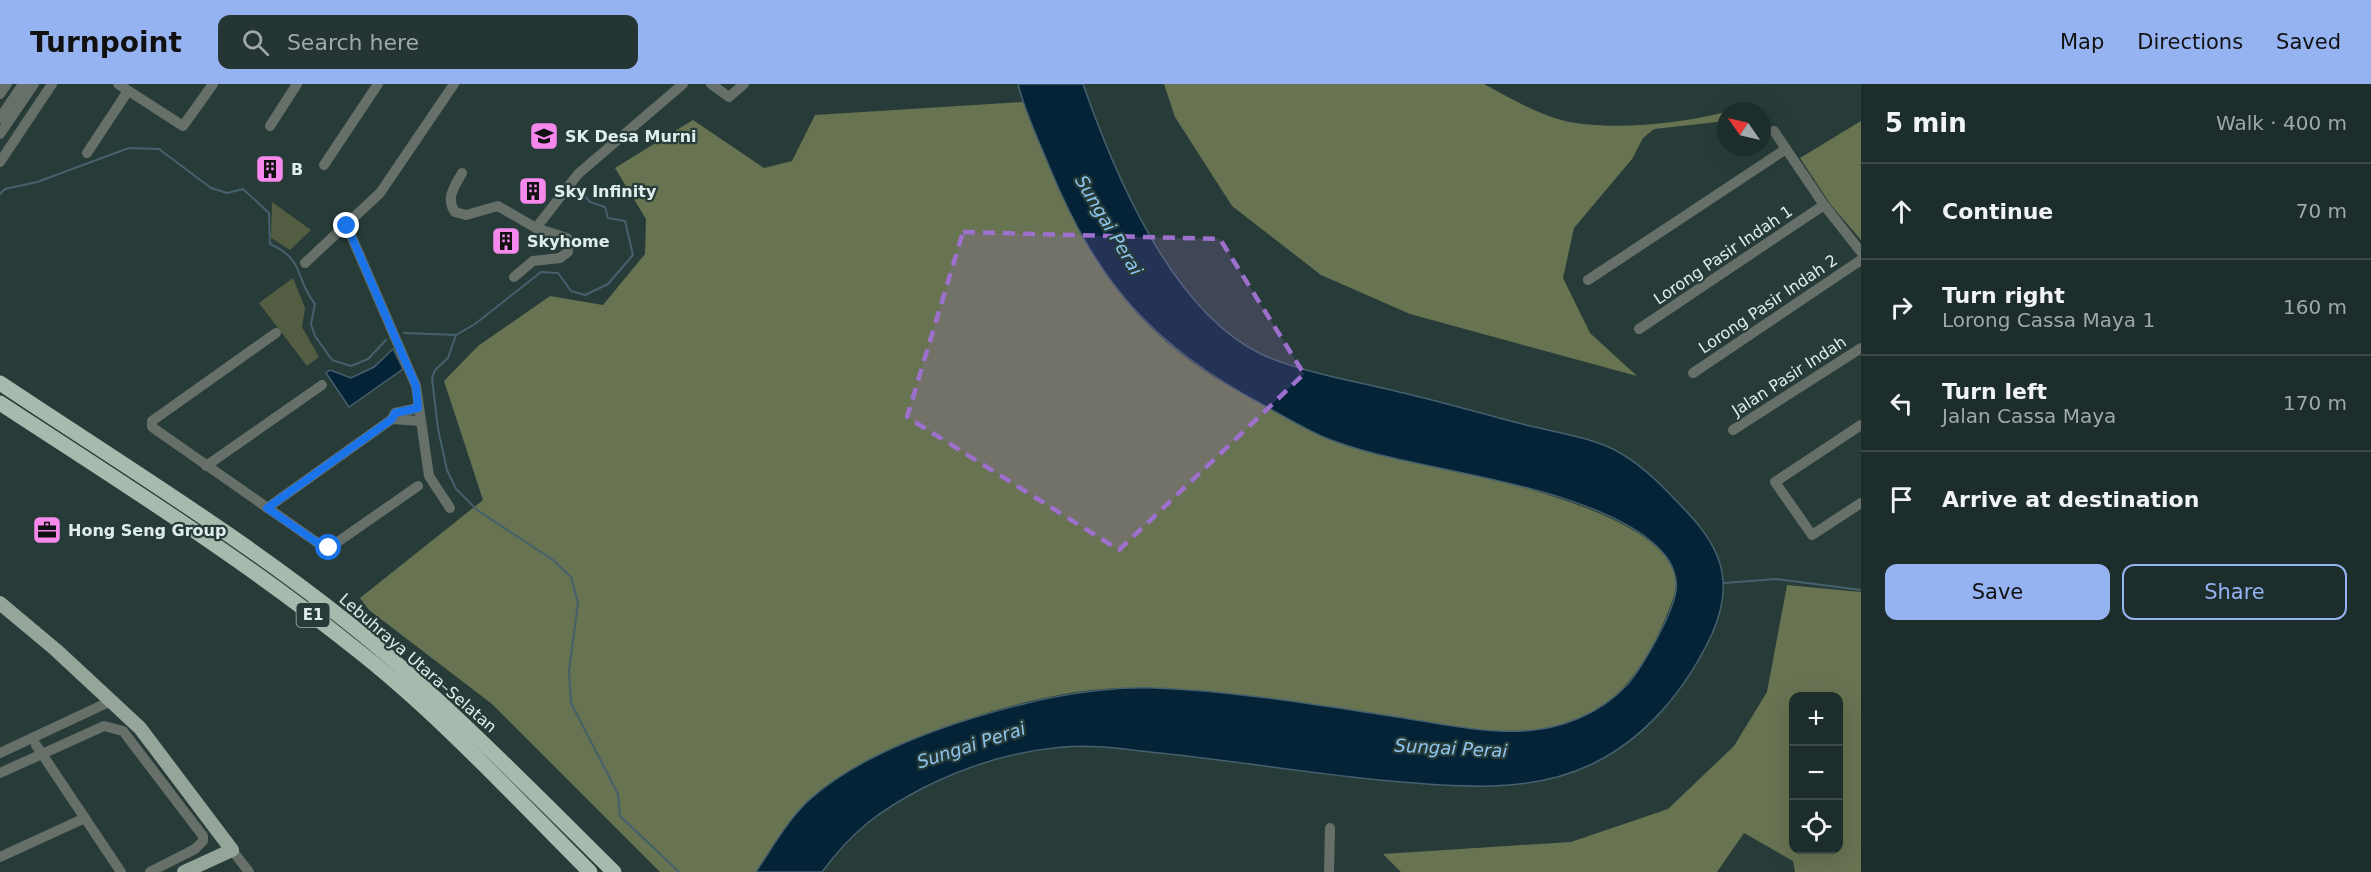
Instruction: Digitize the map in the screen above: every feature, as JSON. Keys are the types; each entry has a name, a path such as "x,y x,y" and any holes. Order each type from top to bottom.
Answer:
{"highway":[{"name":"Lebuhraya Utara–Selatan","path":"0,383 215,525 373,644 494,752 614,872"},
{"name":"Lebuhraya Utara–Selatan","path":"0,403 265,579 354,647 472,756 590,872"}],"main road":[{"path":"0,603 140,728 232,850 184,872"}],"street":[{"path":"0,94 7,84"},
{"path":"0,134 23,84"},
{"path":"4,121 34,84"},
{"path":"0,162 52,84"},
{"path":"118,84 183,126 213,84"},
{"path":"270,126 297,84"},
{"path":"324,165 378,84"},
{"path":"305,263 380,193 454,84"},
{"path":"536,228 578,174 684,84"},
{"path":"711,84 729,97 744,84"},
{"path":"87,153 128,91"},
{"path":"4,121 20,132"},
{"path":"1774,131 1824,205 1861,252"},
{"path":"1588,280 1786,149"},
{"path":"462,173 451,193 451,207 455,212 466,214 498,206 536,228 567,238 568,252 560,258 533,261 514,277"},
{"name":"Lorong Pasir Indah 1","path":"1639,329 1824,205"},
{"path":"347,226 416,386 429,476 450,508"},
{"name":"Lorong Pasir Indah 2","path":"1693,373 1861,260"},
{"path":"276,333 150,424 206,466 325,548 329,548 418,486"},
{"name":"Jalan Pasir Indah","path":"1733,430 1861,348"},
{"path":"206,466 322,385"},
{"path":"267,508 392,419 395,413 418,408"},
{"path":"392,419 420,421"},
{"path":"1861,425 1775,482 1809,534 1815,534 1861,503"},
{"path":"0,753 111,701"},
{"path":"0,773 104,726 123,731 203,836 203,842 195,849 150,872"},
{"path":"36,745 121,872"},
{"path":"0,857 85,818"},
{"path":"1329,872 1330,828"},
{"path":"232,850 249,872"}],"highlighted area":[{"path":"963,232 1220,239 1304,374 1119,550 907,417"}],"green space":[{"path":"1164,84 1484,84 1532,109 1570,122 1637,125 1673,122 1717,114 1717,122 1654,129 1643,138 1632,159 1574,228 1563,278 1590,333 1637,376 1410,314 1321,275 1232,206 1175,117"},
{"path":"1023,102 1067,207 1103,270 1124,299 1150,327 1180,353 1228,385 1330,440 1537,491 1596,512 1643,536 1671,565 1673,599 1657,637 1636,672 1608,702 1572,722 1523,731 1468,729 1304,704 1150,688 1092,690 1022,703 941,728 902,744 865,762 834,781 808,802 793,818 756,872 660,872 492,704 369,610 360,598 483,500 444,381 478,346 550,296 603,305 645,254 646,219 615,168 693,120 764,168 792,161 815,115"},
{"path":"1861,121 1861,240 1831,205 1800,158"},
{"path":"272,202 311,230 290,250 271,238"},
{"path":"293,278 305,308 302,327 319,357 307,366 259,303"},
{"path":"1787,585 1861,592 1861,872 1795,872 1793,861 1744,833 1717,872 1401,872 1383,854 1571,842 1668,809 1734,746 1767,692"}],"water":[{"name":"Sungai Perai","path":"1018,84 1083,84 1129,197 1173,272 1199,305 1227,332 1259,353 1309,371 1601,444 1631,460 1672,496 1699,526 1717,554 1723,583 1722,599 1719,616 1702,654 1677,693 1646,727 1610,754 1567,774 1542,781 1492,786 1440,785 1361,778 1112,748 1075,746 1045,749 975,766 941,779 909,796 881,813 856,833 822,872 756,872 800,809 823,788 858,765 896,746 954,724 1053,697 1104,690 1155,688 1276,699 1491,730 1538,730 1566,723 1605,704 1627,685 1656,639 1674,600 1676,581 1667,558 1646,537 1624,523 1568,500 1538,491 1375,454 1326,438 1225,383 1190,360 1133,308 1109,278 1088,245 1049,166"},
{"path":"393,349 403,369 349,407 326,373 330,370 351,378 374,367"}],"waterway":[{"path":"0,194 5,189 37,182 129,148 159,149 211,188 227,193 243,189 269,213 270,244 289,256 295,263 315,304 311,324 315,336 332,360 351,366 368,359 386,340"},
{"path":"587,187 585,196 590,202 605,207 608,218 625,221 633,255 608,284 585,295 571,291 558,273 541,272 475,324 456,335 448,358 435,370 432,378 438,429 447,470 456,489 477,510 553,560 571,577 578,603 569,671 571,703 618,794 620,816 679,872"},
{"path":"404,333 456,335"},
{"path":"1724,583 1776,579 1861,590"}],"place":[{"name":"SK Desa Murni","path":"544,136"},
{"name":"B","path":"270,169"},
{"name":"Sky Infinity","path":"533,191"},
{"name":"Skyhome","path":"506,241"},
{"name":"Hong Seng Group","path":"47,530"}],"route":[{"path":"329,548 325,548 267,508 392,419 395,413 418,408 416,386 347,226"}]}
